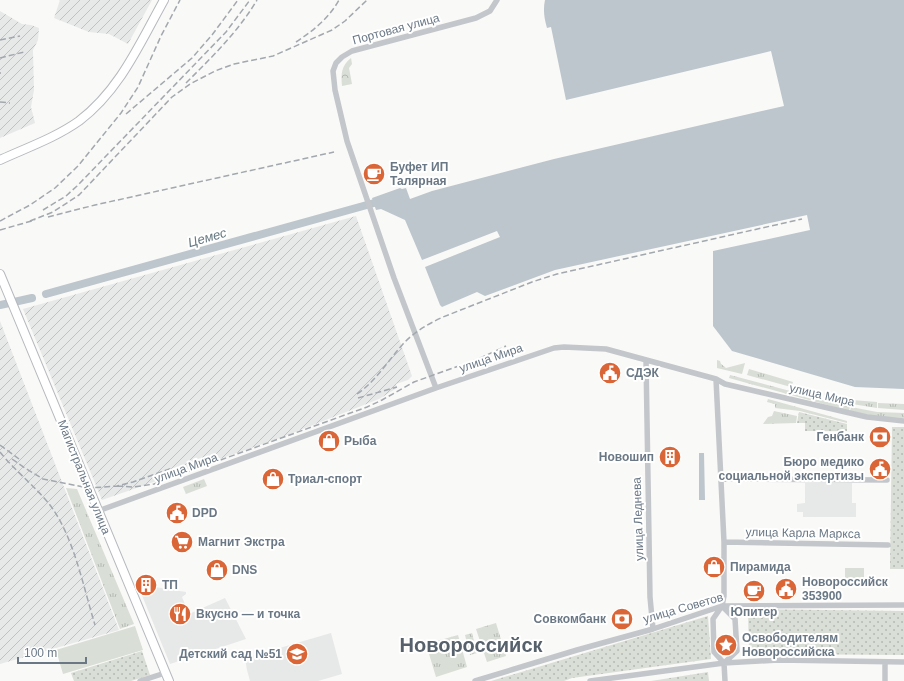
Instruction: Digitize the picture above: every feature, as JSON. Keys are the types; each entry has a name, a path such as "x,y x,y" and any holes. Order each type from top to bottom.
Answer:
{"highway":[{"path":"0,160 59,133 79,121 94,107 124,73 164,0"},
{"name":"Магистральная улица","path":"1,277 167,677"}],"street":[{"name":"Портовая улица","path":"436,388 399,291 347,141 335,90 333,71 336,64 342,57 352,51 476,18 490,11 497,0"},
{"name":"улица Мира","path":"98,512 436,388 554,348 564,346 606,349 716,379 725,384 867,417 904,421"},
{"name":"улица Леднева","path":"646,360 651,560 650,597 652,629"},
{"path":"716,379 724,542 724,596 722,606 713,619 713,636 714,652 724,663 725,681"},
{"path":"721,479 887,480"},
{"name":"улица Карла Маркса","path":"724,542 884,545"},
{"name":"улица Советов","path":"476,681 652,629 722,606 904,605"},
{"path":"722,606 735,619 736,651 724,663"},
{"path":"590,681 724,663 778,660 904,662"},
{"path":"885,662 885,681"},
{"path":"140,681 167,677"}],"shaded area":[{"path":"60,0 152,0 128,44 109,34 89,32 54,18"},
{"path":"545,0 904,0 904,389 855,387 732,351 713,326 713,251 810,230 807,215 555,270 485,296 477,292 442,307 440,305 425,267 500,237 497,231 422,260 405,220 381,209 376,210 372,198 400,188 406,188 410,199 432,191 554,159 784,106 771,51 566,100 551,27 547,28 545,21"},
{"path":"0,11 22,24 39,28 38,40 33,50 34,90 31,107 35,123 0,138"},
{"path":"356,216 412,376 408,380 396,384 397,388 379,399 280,438 102,500 23,309"},
{"path":"0,321 119,630 0,664"},
{"path":"699,453 704,453 705,500 699,500"},
{"path":"805,483 852,483 852,503 856,503 856,517 803,517 803,512 797,512 797,504 805,503"},
{"path":"155,587 186,592 186,594 182,597 189,614 225,598 246,639 170,664 141,593"},
{"name":"Детский сад №51","path":"331,633 342,674 318,681 250,681 245,658"}],"green space":[{"path":"351,58 352,64 349,68 352,84 342,86 342,70"},
{"path":"717,360 720,361 726,368 745,363 742,374 717,368"},
{"path":"749,369 793,382 791,387 747,375"},
{"path":"730,375 850,407 849,411 729,378"},
{"path":"825,392 851,400 850,404 824,396"},
{"path":"768,399 847,421 847,423 800,411 775,408 775,404 767,402"},
{"path":"852,400 877,402 877,408 852,404"},
{"path":"878,403 904,404 904,410 878,408"},
{"path":"851,407 877,412 904,413 904,418 877,417 850,411"},
{"path":"774,411 797,416 796,423 763,424 768,417 772,416"},
{"path":"799,412 847,424 847,431 805,431 805,423 797,423"},
{"path":"892,427 904,427 904,569 890,569"},
{"path":"204,479 207,486 186,494 183,487"},
{"path":"66,488 77,489 134,624 120,629"},
{"path":"845,568 864,568 864,579 845,579"},
{"path":"748,609 904,611 904,655 749,654"},
{"path":"708,616 711,659 572,678 564,681 491,681"},
{"path":"496,623 506,656 487,662 476,629"},
{"path":"135,626 143,650 63,674 56,650"},
{"path":"472,633 477,653 470,655 465,635"},
{"path":"458,635 467,667 436,677 426,644"},
{"path":"142,651 150,675 131,681 74,681 71,673"},
{"path":"708,672 709,681 651,681"}],"waterway":[{"name":"Цемес","path":"46,294 374,203"},
{"name":"Цемес","path":"0,305 32,298"}],"railway":[{"path":"0,221 30,205 55,188 78,166 121,113 138,87 161,36 180,0"},
{"path":"126,114 192,58 212,35 238,0"},
{"path":"43,210 66,196 77,186 226,32 250,0"},
{"path":"186,83 215,54 242,23 257,0"},
{"path":"296,42 320,24 335,7 339,0"},
{"path":"30,221 53,212 79,195 172,97 190,84 215,71 234,64 273,56 332,30 345,21 367,0"},
{"path":"0,40 20,36"},
{"path":"0,58 24,52"},
{"path":"0,102 10,103"},
{"path":"48,217 95,205 334,152"},
{"path":"357,394 376,377 407,340 432,322 443,317 532,282 557,274 802,219"},
{"path":"0,230 35,220"},
{"path":"117,486 134,487 154,484 367,407 414,382 478,359 506,346"},
{"path":"358,398 397,387"},
{"path":"0,445 19,459"},
{"path":"0,452 44,498 58,518 72,547 95,625"},
{"path":"12,459 43,479 89,488 117,486 172,468"}],"place":[{"name":"Буфет ИП Талярная","path":"374,174"},
{"name":"СДЭК","path":"610,373"},
{"name":"Генбанк","path":"880,437"},
{"name":"Рыба","path":"329,441"},
{"name":"Новошип","path":"670,457"},
{"name":"Бюро медико социальной экспертизы","path":"880,469"},
{"name":"Триал-спорт","path":"273,479"},
{"name":"DPD","path":"177,513"},
{"name":"Магнит Экстра","path":"182,542"},
{"name":"Пирамида","path":"714,567"},
{"name":"DNS","path":"217,570"},
{"name":"ТП","path":"146,585"},
{"name":"Новороссийск 353900","path":"786,589"},
{"name":"Юпитер","path":"754,591"},
{"name":"Вкусно — и точка","path":"180,614"},
{"name":"Совкомбанк","path":"622,619"},
{"name":"Освободителям Новороссийска","path":"726,645"},
{"name":"Детский сад №51","path":"297,654"}],"district":[{"name":"Новороссийск","path":"471,645"}]}
